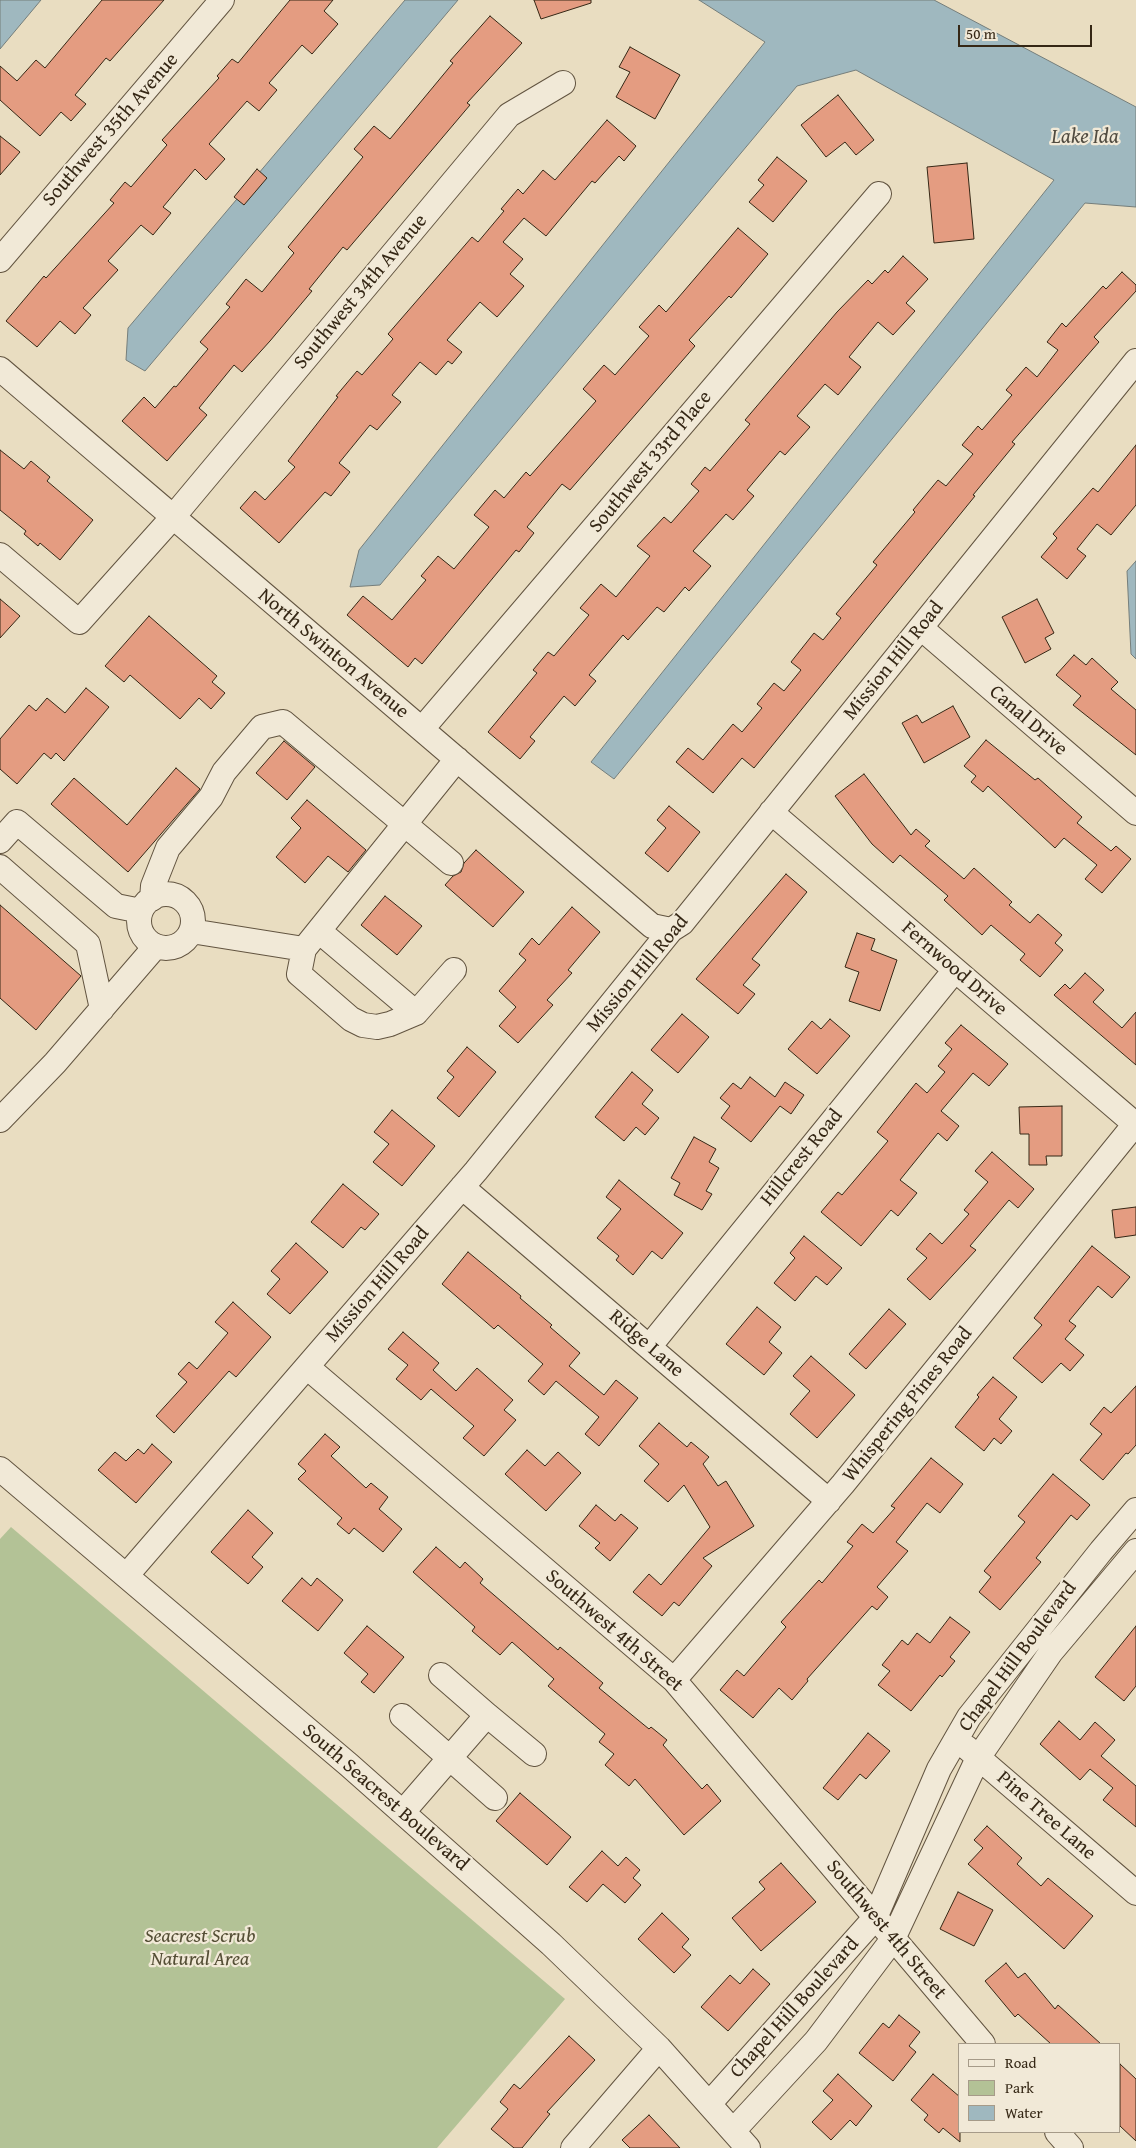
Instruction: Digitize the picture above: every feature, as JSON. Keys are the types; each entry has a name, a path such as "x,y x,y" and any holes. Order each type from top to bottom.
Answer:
{"street":[{"name":"Southwest 35th Avenue","path":"0,260 222,0"},
{"name":"Southwest 34th Avenue","path":"0,555 79,622 173,517 509,116 563,83"},
{"name":"Southwest 33rd Place","path":"422,729 879,194"},
{"name":"Mission Hill Road","path":"126,1576 462,1187 671,930 682,923 1136,361"},
{"name":"North Swinton Avenue","path":"0,369 652,926 671,930"},
{"name":"Canal Drive","path":"921,628 1136,813"},
{"path":"0,841 17,822 116,906 146,905 168,894 183,901 192,915 191,931 180,944 172,947 155,947 143,936 140,928 146,905 168,848 211,797 224,772 262,727 283,722 451,863"},
{"path":"454,970 416,1013 377,1027 363,1025 351,1020 299,974 304,949 457,759"},
{"name":"Fernwood Drive","path":"771,812 1136,1124"},
{"path":"0,867 88,944 102,1009"},
{"path":"191,931 304,949"},
{"path":"319,931 416,1013"},
{"path":"0,1120 54,1063 155,947"},
{"name":"Hillcrest Road","path":"649,1347 955,970"},
{"name":"Whispering Pines Road","path":"674,1680 829,1501 1136,1124"},
{"name":"Ridge Lane","path":"462,1187 829,1501"},
{"name":"Southwest 4th Street","path":"307,1367 674,1680 982,2043"},
{"name":"South Seacrest Boulevard","path":"0,1469 403,1812 552,1944 659,2048 741,2139"},
{"name":"Chapel Hill Boulevard","path":"709,2104 875,1918 939,1769 969,1717 1136,1510"},
{"path":"1101,1551 1131,1567"},
{"name":"Chapel Hill Boulevard","path":"741,2139 894,1939 978,1758 1051,1652 1131,1567"},
{"path":"441,1676 534,1754"},
{"path":"402,1716 495,1798"},
{"path":"403,1812 487,1716"},
{"name":"Pine Tree Lane","path":"956,1739 1136,1892"},
{"path":"573,2148 659,2048"},
{"path":"1058,2133 1071,2148"}],"green space":[{"name":"Seacrest Scrub Natural Area","path":"11,1527 565,1999 437,2148 0,2148 0,1539"}],"water":[{"path":"0,0 41,0 0,49"},
{"path":"405,0 458,0 145,371 126,360 128,328"},
{"name":"Lake Ida","path":"699,0 934,0 1136,107 1136,207 1085,203 614,779 591,762 1054,180 856,70 797,86 380,585 350,587 359,550 765,42"},
{"path":"1136,561 1136,659 1131,654 1127,571"}],"building":[{"path":"102,0 164,0 110,61 106,58 75,95 86,104 71,121 61,112 40,136 0,100 0,66 17,81 36,60 45,68"},
{"path":"290,0 333,0 324,11 338,24 312,54 302,45 269,83 277,90 259,111 247,101 209,144 225,159 206,180 195,169 163,207 171,213 153,235 141,225 108,261 118,270 83,308 91,315 75,334 60,321 37,347 6,321 44,276 46,278 114,203 110,200 125,182 131,187 167,145 162,140 219,78 217,76 232,59 238,63"},
{"path":"534,0 591,0 591,3 541,19"},
{"path":"490,16 522,43 467,103 470,105 347,250 343,247 309,289 312,291 270,341 242,372 234,365 199,408 207,415 167,461 122,421 144,397 155,408 174,386 176,387 208,349 200,342 230,307 226,304 246,279 262,292 294,253 288,247 363,157 354,149 374,126 390,139 453,63 450,61"},
{"path":"630,47 680,75 655,119 616,97 630,72 619,67"},
{"path":"838,95 874,140 856,155 845,142 826,157 801,125"},
{"path":"607,120 636,146 624,161 619,156 595,183 592,181 546,236 524,218 503,242 523,259 510,274 524,286 497,317 480,302 447,340 462,352 452,364 448,361 436,375 420,362 392,395 401,402 377,430 370,425 339,463 350,472 331,496 325,492 279,543 240,508 255,491 265,500 295,467 288,461 338,397 336,396 357,371 362,375 393,339 388,334 472,237 478,242 504,211 501,209 518,189 523,194 543,170 555,180"},
{"path":"0,136 20,152 0,175"},
{"path":"777,157 807,181 773,222 749,202 764,185 758,180"},
{"path":"967,163 974,239 934,243 927,167"},
{"path":"257,169 267,178 244,205 234,197"},
{"path":"738,228 768,254 731,298 729,296 689,340 695,346 570,490 562,484 527,527 534,533 519,552 516,550 422,664 415,658 408,667 347,615 363,596 392,620 426,580 421,576 438,556 454,569 489,527 474,515 495,490 504,498 526,472 530,476 596,401 583,389 604,365 615,375 649,336 639,327 659,305 666,312"},
{"path":"903,256 928,279 906,303 915,311 893,335 878,322 849,357 861,367 838,395 825,384 797,416 810,427 785,455 780,451 747,490 754,496 733,520 726,514 693,551 711,566 689,591 685,587 664,612 657,607 628,640 623,635 589,675 596,681 575,706 564,696 530,737 535,741 520,759 488,732 537,673 533,670 548,652 554,656 589,615 580,608 601,584 616,597 650,556 637,546 664,517 671,523 699,491 691,484 705,467 710,471 750,424 745,420 837,312 868,280 872,284 885,270 888,273"},
{"path":"1122,272 1136,285 1136,291 1094,337 1099,342 1012,442 1015,444 973,495 975,496 754,768 742,758 713,793 676,762 688,748 703,760 733,724 742,732 762,708 757,704 774,683 784,691 801,670 791,662 814,633 823,640 841,618 836,614 877,565 873,562 915,512 913,510 938,480 946,486 973,454 962,445 978,426 982,430 1012,395 1006,390 1026,367 1037,377 1058,350 1047,342 1062,323 1066,327 1103,286 1106,289"},
{"path":"1136,445 1136,505 1111,535 1097,524 1077,549 1086,556 1067,579 1041,557 1057,538 1053,534 1093,488 1098,492"},
{"path":"0,450 24,469 31,461 50,477 47,481 93,520 60,560 40,543 38,546 24,534 26,531 0,510"},
{"path":"0,599 20,616 0,638"},
{"path":"1037,599 1054,633 1045,638 1051,649 1025,663 1002,617"},
{"path":"149,616 217,676 212,682 225,693 211,709 199,698 180,719 130,675 124,682 105,666"},
{"path":"1074,655 1086,665 1092,658 1118,682 1111,689 1136,710 1136,755 1073,705 1081,696 1056,675"},
{"path":"86,688 109,707 64,761 56,753 51,759 44,753 17,784 0,769 0,739 29,705 36,711 47,698 65,713"},
{"path":"953,706 970,737 924,763 902,723 917,715 922,723"},
{"path":"986,740 1035,780 1038,778 1082,817 1077,823 1111,851 1116,846 1131,859 1102,893 1085,879 1097,865 1064,838 1055,848 988,786 983,792 971,782 976,776 964,766"},
{"path":"284,741 315,767 287,800 256,773"},
{"path":"176,768 200,789 128,872 51,804 74,778 127,825"},
{"path":"864,774 911,835 916,829 930,841 925,846 964,879 974,868 1012,902 1009,905 1030,923 1038,914 1062,935 1055,943 1063,950 1040,977 1020,960 1025,954 991,925 982,935 944,900 948,896 900,855 893,863 872,844 835,796"},
{"path":"307,800 366,850 348,872 328,856 305,883 276,857 301,828 291,818"},
{"path":"669,806 700,832 668,872 645,853 666,828 657,820"},
{"path":"476,850 524,892 493,927 445,885 453,876 461,872 464,863"},
{"path":"786,874 807,892 752,959 760,965 743,985 755,994 738,1014 696,979"},
{"path":"385,896 422,926 397,955 361,925"},
{"path":"0,905 81,976 36,1030 0,998"},
{"path":"572,907 600,932 568,970 572,973 547,1000 553,1005 518,1043 499,1026 516,1007 499,991 526,960 519,954 532,938 539,945"},
{"path":"857,933 875,939 871,950 897,960 880,1011 849,1001 859,972 845,967"},
{"path":"1085,973 1104,990 1093,1002 1122,1028 1136,1012 1136,1065 1054,995 1065,984 1070,989"},
{"path":"682,1014 709,1037 678,1073 651,1050"},
{"path":"830,1019 850,1036 817,1074 788,1049 812,1021 821,1029"},
{"path":"961,1025 1008,1064 989,1086 973,1073 941,1111 959,1126 947,1141 938,1133 900,1180 917,1193 898,1216 891,1210 861,1246 821,1212 838,1192 842,1195 888,1141 877,1132 916,1083 927,1093 945,1072 938,1066 952,1049 945,1043"},
{"path":"467,1047 496,1072 459,1117 437,1098 454,1077 447,1071"},
{"path":"632,1072 653,1090 642,1104 659,1118 645,1135 636,1127 624,1141 595,1117"},
{"path":"750,1077 775,1097 785,1082 804,1095 791,1114 780,1106 751,1142 721,1118 730,1106 720,1098 733,1083 741,1089"},
{"path":"1062,1106 1062,1156 1046,1156 1047,1165 1029,1165 1029,1134 1020,1134 1019,1107"},
{"path":"392,1110 435,1146 402,1186 373,1162 389,1144 374,1132"},
{"path":"694,1137 716,1149 709,1162 719,1168 706,1191 712,1194 702,1210 674,1195 680,1183 671,1178"},
{"path":"992,1152 1034,1189 1018,1208 1009,1200 970,1246 976,1250 930,1300 907,1279 927,1258 916,1249 930,1233 942,1244 969,1214 964,1210 988,1182 975,1171"},
{"path":"619,1180 683,1233 662,1259 652,1251 633,1275 616,1260 619,1256 597,1238 621,1209 606,1197"},
{"path":"343,1184 379,1214 365,1230 361,1227 343,1248 311,1222"},
{"path":"1136,1207 1136,1235 1115,1238 1112,1210"},
{"path":"804,1236 842,1268 827,1285 816,1276 795,1301 774,1283 795,1258 790,1253"},
{"path":"296,1243 328,1272 290,1314 267,1294 280,1279 271,1271"},
{"path":"1092,1246 1130,1277 1112,1298 1098,1286 1069,1321 1076,1326 1065,1339 1084,1355 1070,1371 1061,1363 1042,1383 1013,1358 1042,1325 1034,1318"},
{"path":"468,1252 521,1296 520,1298 552,1325 550,1327 580,1353 569,1366 604,1395 616,1380 638,1398 599,1446 585,1434 599,1417 556,1381 544,1395 528,1381 543,1364 498,1325 494,1329 442,1284"},
{"path":"233,1302 271,1337 236,1377 229,1371 174,1433 156,1416 187,1382 178,1374 189,1362 197,1369 228,1333 215,1322"},
{"path":"757,1307 781,1327 769,1342 782,1353 764,1375 726,1344"},
{"path":"889,1309 906,1324 866,1369 849,1354"},
{"path":"403,1332 439,1363 433,1370 456,1391 477,1368 513,1400 504,1410 516,1420 484,1456 463,1438 474,1426 431,1389 421,1400 396,1379 408,1365 388,1349"},
{"path":"811,1356 855,1395 817,1438 790,1414 810,1391 793,1376"},
{"path":"993,1377 1017,1397 999,1419 1012,1431 1001,1444 994,1438 984,1451 955,1427 979,1397 977,1395"},
{"path":"1136,1386 1136,1445 1128,1454 1126,1453 1103,1480 1080,1460 1102,1434 1090,1424 1104,1407 1111,1413"},
{"path":"659,1423 687,1447 691,1442 709,1457 703,1464 718,1486 726,1481 754,1526 703,1558 712,1566 679,1606 674,1602 662,1616 633,1592 649,1574 661,1585 710,1527 684,1485 668,1502 644,1481 659,1464 639,1446"},
{"path":"325,1434 340,1447 331,1456 366,1488 371,1483 388,1497 379,1509 402,1529 383,1552 354,1528 349,1534 337,1524 342,1518 298,1479 306,1471 298,1464"},
{"path":"152,1444 172,1462 136,1503 98,1470 115,1452 126,1461 138,1449 144,1454"},
{"path":"527,1450 545,1466 558,1452 581,1473 546,1511 505,1474"},
{"path":"931,1458 963,1484 940,1513 927,1503 896,1542 908,1551 877,1587 888,1597 877,1610 872,1606 807,1679 808,1681 792,1700 779,1688 753,1718 720,1690 737,1670 744,1676 786,1627 781,1622 819,1580 822,1583 853,1546 847,1542 862,1524 873,1533 895,1508 891,1506"},
{"path":"1053,1474 1090,1505 1077,1520 1071,1515 1036,1558 1041,1562 1000,1610 979,1592 991,1577 984,1571 1025,1522 1018,1516"},
{"path":"596,1505 615,1521 621,1514 638,1528 610,1561 595,1548 600,1543 579,1526"},
{"path":"248,1510 273,1533 252,1557 263,1567 248,1584 211,1552"},
{"path":"436,1547 460,1568 465,1562 483,1579 480,1583 558,1650 560,1647 603,1683 599,1688 649,1729 651,1727 667,1740 663,1745 702,1789 707,1784 721,1801 684,1835 635,1779 629,1786 605,1765 614,1754 599,1742 605,1734 548,1686 554,1679 512,1642 500,1655 472,1631 475,1627 413,1572"},
{"path":"302,1578 311,1586 317,1578 343,1600 318,1631 282,1601"},
{"path":"950,1617 970,1632 950,1657 955,1661 942,1677 940,1675 911,1711 878,1685 890,1671 882,1665 902,1640 908,1645 917,1633 930,1643"},
{"path":"367,1626 404,1657 374,1693 361,1682 368,1674 344,1653"},
{"path":"1136,1626 1136,1686 1124,1701 1095,1677"},
{"path":"1059,1721 1080,1740 1095,1722 1115,1740 1101,1756 1136,1786 1136,1827 1103,1800 1113,1788 1090,1769 1080,1780 1040,1744"},
{"path":"868,1733 890,1751 866,1779 860,1774 838,1800 823,1788"},
{"path":"520,1793 571,1837 547,1865 496,1821"},
{"path":"987,1826 1022,1858 1017,1864 1041,1886 1048,1878 1093,1916 1064,1949 968,1864 983,1848 974,1840"},
{"path":"602,1851 618,1866 626,1857 640,1870 633,1878 641,1885 625,1903 603,1884 587,1902 569,1887"},
{"path":"781,1863 816,1902 761,1951 732,1918 765,1889 759,1882"},
{"path":"958,1892 993,1910 974,1946 940,1929"},
{"path":"662,1913 689,1939 682,1947 691,1955 674,1973 638,1939"},
{"path":"1006,1963 1018,1978 1025,1973 1055,2009 1058,2005 1100,2043 1050,2043 1018,2014 1015,2017 985,1981"},
{"path":"753,1969 770,1984 728,2031 701,2007 730,1975 740,1984"},
{"path":"899,2015 920,2032 909,2046 916,2052 893,2081 859,2053 883,2023 889,2028"},
{"path":"569,2036 595,2060 547,2112 550,2114 522,2148 514,2148 491,2129 508,2109 500,2102 514,2084 520,2089"},
{"path":"1121,2065 1136,2079 1136,2141 1121,2127"},
{"path":"838,2074 872,2106 856,2126 850,2120 831,2140 812,2122 833,2100 823,2091"},
{"path":"933,2074 958,2095 958,2133 960,2133 960,2142 943,2128 939,2133 924,2120 928,2115 911,2100"},
{"path":"649,2115 680,2148 630,2148 622,2140"}]}
